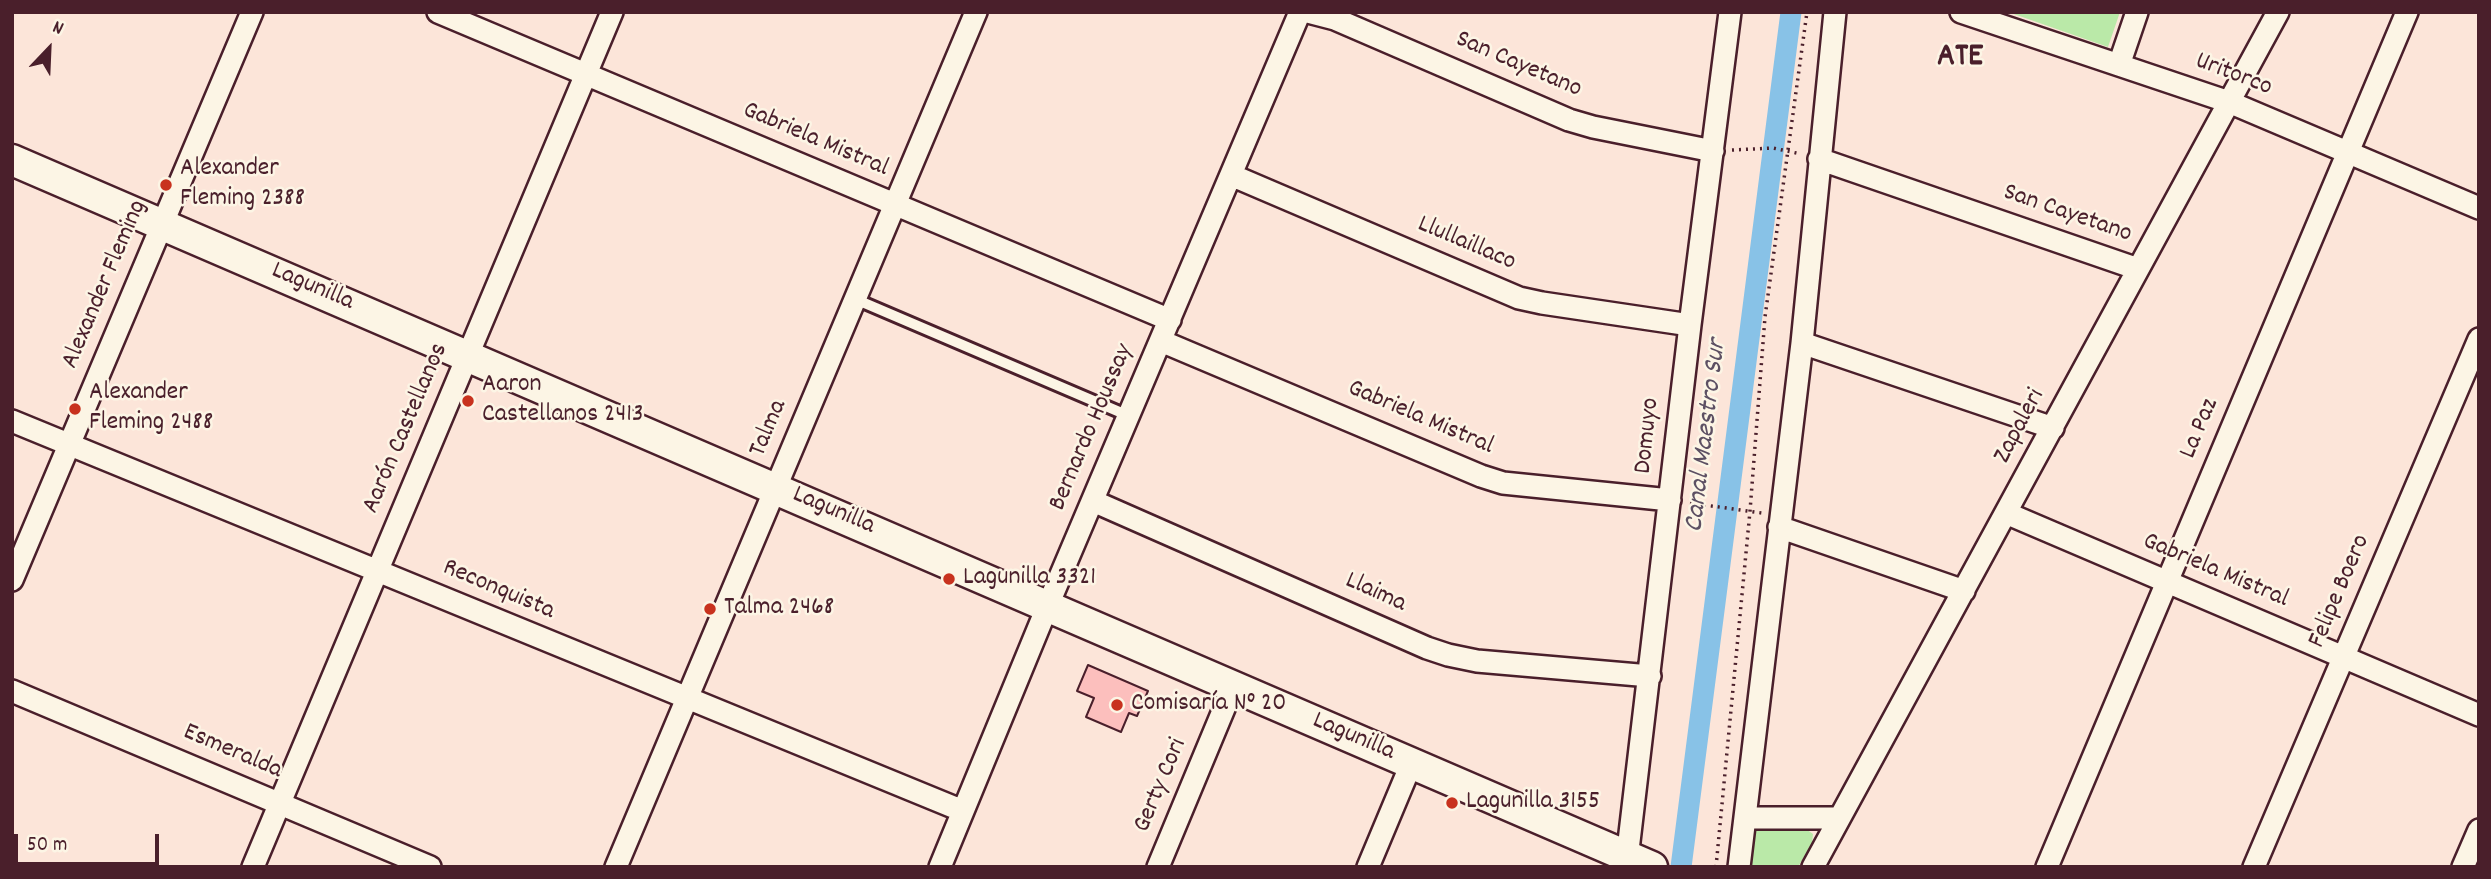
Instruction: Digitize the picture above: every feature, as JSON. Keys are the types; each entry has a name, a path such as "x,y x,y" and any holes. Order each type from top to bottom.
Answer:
{"main road":[{"name":"Lagunilla","path":"12,160 1412,762 1636,863"}],"street":[{"name":"Alexander Fleming","path":"12,580 252,12"},
{"name":"Gabriela Mistral","path":"438,12 1170,320"},
{"name":"Aarón Castellanos","path":"253,867 612,12"},
{"name":"Talma","path":"616,867 976,12"},
{"name":"Bernardo Houssay","path":"940,867 1048,605 1300,12"},
{"name":"San Cayetano","path":"1308,12 1335,19 1569,120 1713,150"},
{"name":"Domuyo","path":"1636,863 1650,676 1690,325 1730,12"},
{"path":"1739,867 1802,343 1835,12"},
{"path":"2119,65 2137,12"},
{"name":"Zapaleri","path":"1813,867 2277,12"},
{"name":"La Paz","path":"2047,867 2407,12"},
{"name":"Uritorco","path":"1968,13 2229,102 2479,208"},
{"name":"San Cayetano","path":"1819,159 2138,270"},
{"name":"Llullaillaco","path":"1231,175 1519,298 1690,325"},
{"name":"Felipe Boero","path":"2254,867 2479,339"},
{"name":"Gabriela Mistral","path":"1161,341 1480,476 1503,483 1670,500"},
{"path":"1802,343 2053,428"},
{"name":"Reconquista","path":"12,421 963,811"},
{"name":"Llaima","path":"1093,501 1448,655 1477,661 1650,676"},
{"name":"Gabriela Mistral","path":"2006,513 2479,715"},
{"path":"1779,527 1964,591"},
{"name":"Gerty Cori","path":"1158,867 1233,687"},
{"name":"Esmeralda","path":"12,691 429,867"},
{"path":"1368,867 1412,762"},
{"path":"1745,818 1839,818"},
{"path":"2463,867 2479,830"}],"lane":[{"path":"855,299 1129,416"}],"path":[{"path":"1716,867 1750,512 1765,317 1807,12"},
{"path":"1713,150 1773,148 1819,159"},
{"path":"1708,505 1750,512"}],"green space":[{"path":"2008,12 2120,12 2108,47"},
{"path":"1759,829 1806,829 1813,834 1812,843 1798,867 1748,867 1753,832"}],"building":[{"name":"Comisaría N° 20","path":"1088,665 1148,691 1137,716 1129,713 1121,732 1086,717 1094,698 1077,691"}],"waterway":[{"name":"Canal Maestro Sur","path":"1681,867 1791,12"}],"place":[{"name":"Alexander Fleming 2388","path":"166,185"},
{"name":"Aaron Castellanos 2413","path":"468,401"},
{"name":"Alexander Fleming 2488","path":"75,409"},
{"name":"Lagunilla 3321","path":"949,579"},
{"name":"Talma 2468","path":"710,609"},
{"name":"Comisaría N° 20","path":"1117,705"},
{"name":"Lagunilla 3155","path":"1452,803"}],"district":[{"name":"ATE","path":"1960,59"}]}
